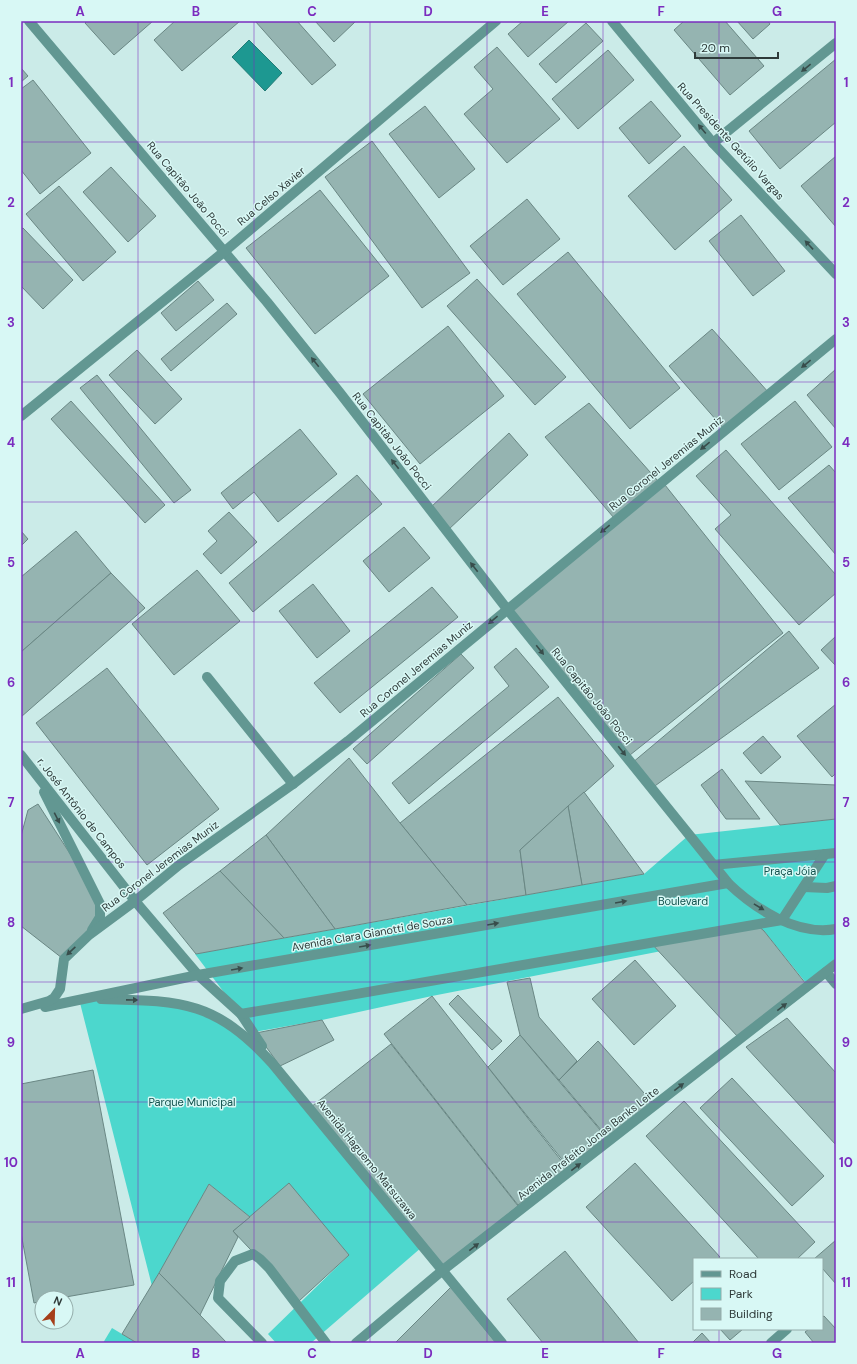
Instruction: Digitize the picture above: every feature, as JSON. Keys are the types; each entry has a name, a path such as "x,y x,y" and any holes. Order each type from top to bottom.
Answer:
{"street":[{"name":"Rua Capitão João Pocci","path":"29,21 225,251 340,392 507,609 728,883"},
{"name":"Rua Celso Xavier","path":"21,416 225,251 496,21"},
{"name":"Rua Presidente Getúlio Vargas","path":"612,21 713,143 836,274"},
{"path":"713,143 836,43"},
{"name":"Rua Coronel Jeremias Muniz","path":"21,1009 49,1001 54,998 60,989 64,959 88,935 135,901 178,865 293,784 348,741 836,339"},
{"path":"207,677 293,784"},
{"name":"r. José Antônio de Campos","path":"21,755 124,886"},
{"path":"33,771 100,904 100,917 88,935"},
{"path":"713,865 836,853"},
{"path":"241,1014 782,920 825,854"},
{"path":"728,883 739,894 782,920 804,929 815,931 836,929"},
{"name":"Avenida Clara Gianotti de Souza","path":"21,1012 198,975 728,883"},
{"name":"Avenida Haguemo Matsuzawa","path":"124,886 198,975 241,1014 272,1063"},
{"path":"804,887 827,888 836,886"},
{"name":"Avenida Prefeito Jonas Banks Leite","path":"356,1343 443,1270 836,964"},
{"path":"826,972 836,984"},
{"name":"Avenida Haguemo Matsuzawa","path":"78,999 159,1001 198,1008 220,1018 239,1031 253,1042 272,1063 443,1270"},
{"path":"262,1343 218,1298 220,1281 234,1261 253,1254 269,1268 326,1343"},
{"path":"443,1270 502,1343"},
{"path":"771,1343 787,1330"}],"green space":[{"name":"Boulevard","path":"836,819 836,958 806,983 764,931 432,996 322,1020 254,1032 195,954 644,874 689,835"},
{"name":"Parque Municipal","path":"79,999 187,1005 247,1037 422,1247 311,1343 276,1343 268,1334 349,1255 289,1184 250,1217 209,1184 152,1286"},
{"path":"112,1328 137,1343 103,1343"}],"shaded area":[{"path":"249,40 282,73 265,91 232,57"}],"building":[{"path":"87,21 153,21 114,55 85,23"},
{"path":"175,21 240,21 182,71 154,40"},
{"path":"255,21 297,21 336,65 312,85"},
{"path":"315,21 356,21 334,42"},
{"path":"523,21 569,21 528,57 508,34"},
{"path":"684,21 725,21 764,66 730,95 674,30"},
{"path":"737,21 768,21 770,24 753,39"},
{"path":"586,23 603,41 556,83 539,64"},
{"path":"497,47 560,119 507,163 464,114 493,89 474,67"},
{"path":"608,50 634,80 578,129 552,99"},
{"path":"836,59 836,122 780,169 749,131"},
{"path":"21,68 28,76 21,82"},
{"path":"33,80 91,153 40,194 21,170 21,89"},
{"path":"651,101 681,136 649,164 619,128"},
{"path":"425,106 475,169 439,198 389,134"},
{"path":"372,141 470,273 422,308 325,177"},
{"path":"684,146 732,200 675,250 628,196"},
{"path":"836,156 836,227 801,186"},
{"path":"111,167 156,216 128,242 83,192"},
{"path":"59,186 116,252 83,281 26,214"},
{"path":"320,190 389,276 315,334 246,248"},
{"path":"527,199 560,239 503,285 470,246"},
{"path":"741,215 785,271 753,296 709,241"},
{"path":"23,228 73,280 43,309 21,286 21,229"},
{"path":"568,252 680,388 630,429 517,294"},
{"path":"477,279 566,377 535,405 447,306"},
{"path":"198,281 214,300 176,331 161,313"},
{"path":"227,303 237,314 171,371 161,359"},
{"path":"448,326 504,396 420,464 363,394"},
{"path":"712,329 769,393 724,429 669,366"},
{"path":"137,350 182,399 155,424 109,375"},
{"path":"836,369 836,429 807,395"},
{"path":"97,375 191,490 174,503 80,388"},
{"path":"71,401 165,505 145,523 51,419"},
{"path":"795,401 832,447 779,490 741,444"},
{"path":"589,403 658,481 614,518 545,437"},
{"path":"300,429 337,474 278,522 254,492 233,509 221,493"},
{"path":"509,433 528,455 448,530 430,508"},
{"path":"726,450 836,575 836,593 799,625 715,529 731,515 696,476"},
{"path":"829,465 836,473 836,555 788,498"},
{"path":"357,475 382,504 253,612 229,583"},
{"path":"665,485 783,633 630,755 512,609"},
{"path":"229,512 257,542 221,574 203,554 217,541 208,531"},
{"path":"404,527 430,558 389,592 363,561"},
{"path":"21,531 28,539 21,546"},
{"path":"76,531 111,573 21,652 21,577"},
{"path":"197,570 240,621 174,675 132,624"},
{"path":"111,573 145,608 21,717 21,652"},
{"path":"313,584 350,631 317,658 279,611"},
{"path":"432,587 458,617 340,713 314,683"},
{"path":"789,631 819,668 652,788 632,763"},
{"path":"836,636 836,666 821,650"},
{"path":"516,648 549,687 409,804 392,783 509,686 494,667"},
{"path":"461,654 474,668 367,764 353,749"},
{"path":"107,668 219,809 147,865 36,723"},
{"path":"558,697 614,766 520,850 526,895 467,905 400,823"},
{"path":"836,704 836,773 832,777 797,736"},
{"path":"763,736 781,757 761,774 743,753"},
{"path":"349,758 467,905 335,929 266,835"},
{"path":"722,769 760,819 726,819 701,785"},
{"path":"745,781 836,785 836,819 780,825"},
{"path":"584,792 644,874 582,885 568,806"},
{"path":"38,804 87,880 98,905 97,920 62,958 21,926 21,836 28,810"},
{"path":"568,806 582,885 526,895 520,850"},
{"path":"266,835 335,929 284,938 220,871"},
{"path":"220,871 284,938 196,954 163,913"},
{"path":"756,924 764,931 806,984 738,1037 651,943"},
{"path":"635,960 676,1006 634,1045 592,999"},
{"path":"530,978 539,1017 577,1061 559,1080 520,1035 507,982"},
{"path":"458,995 502,1041 492,1050 449,1004"},
{"path":"432,996 567,1168 518,1205 384,1034"},
{"path":"787,1018 836,1073 836,1145 746,1047"},
{"path":"322,1020 334,1040 280,1066 256,1033"},
{"path":"520,1035 606,1137 568,1167 488,1067"},
{"path":"598,1041 652,1102 607,1137 559,1080"},
{"path":"391,1044 518,1206 443,1267 311,1107"},
{"path":"93,1070 134,1285 74,1296 74,1290 34,1290 34,1303 21,1233 21,1084"},
{"path":"732,1078 824,1176 792,1206 700,1108"},
{"path":"684,1101 815,1242 798,1258 758,1258 646,1136"},
{"path":"635,1163 720,1257 693,1258 693,1282 672,1301 586,1207"},
{"path":"289,1183 349,1255 299,1301 233,1231"},
{"path":"209,1184 250,1217 233,1231 238,1237 200,1315 159,1273"},
{"path":"836,1240 836,1284 823,1269 823,1258 815,1258"},
{"path":"565,1251 639,1343 543,1343 507,1299"},
{"path":"159,1273 227,1343 137,1343 122,1334"},
{"path":"451,1287 496,1343 395,1343"},
{"path":"823,1316 836,1329 836,1343 814,1343 805,1332 808,1330 823,1330"},
{"path":"721,1330 742,1330 730,1340"},
{"path":"702,1333 711,1343 692,1343"}],"park label":[{"name":"Praça Jóia","path":"790,871"}]}
